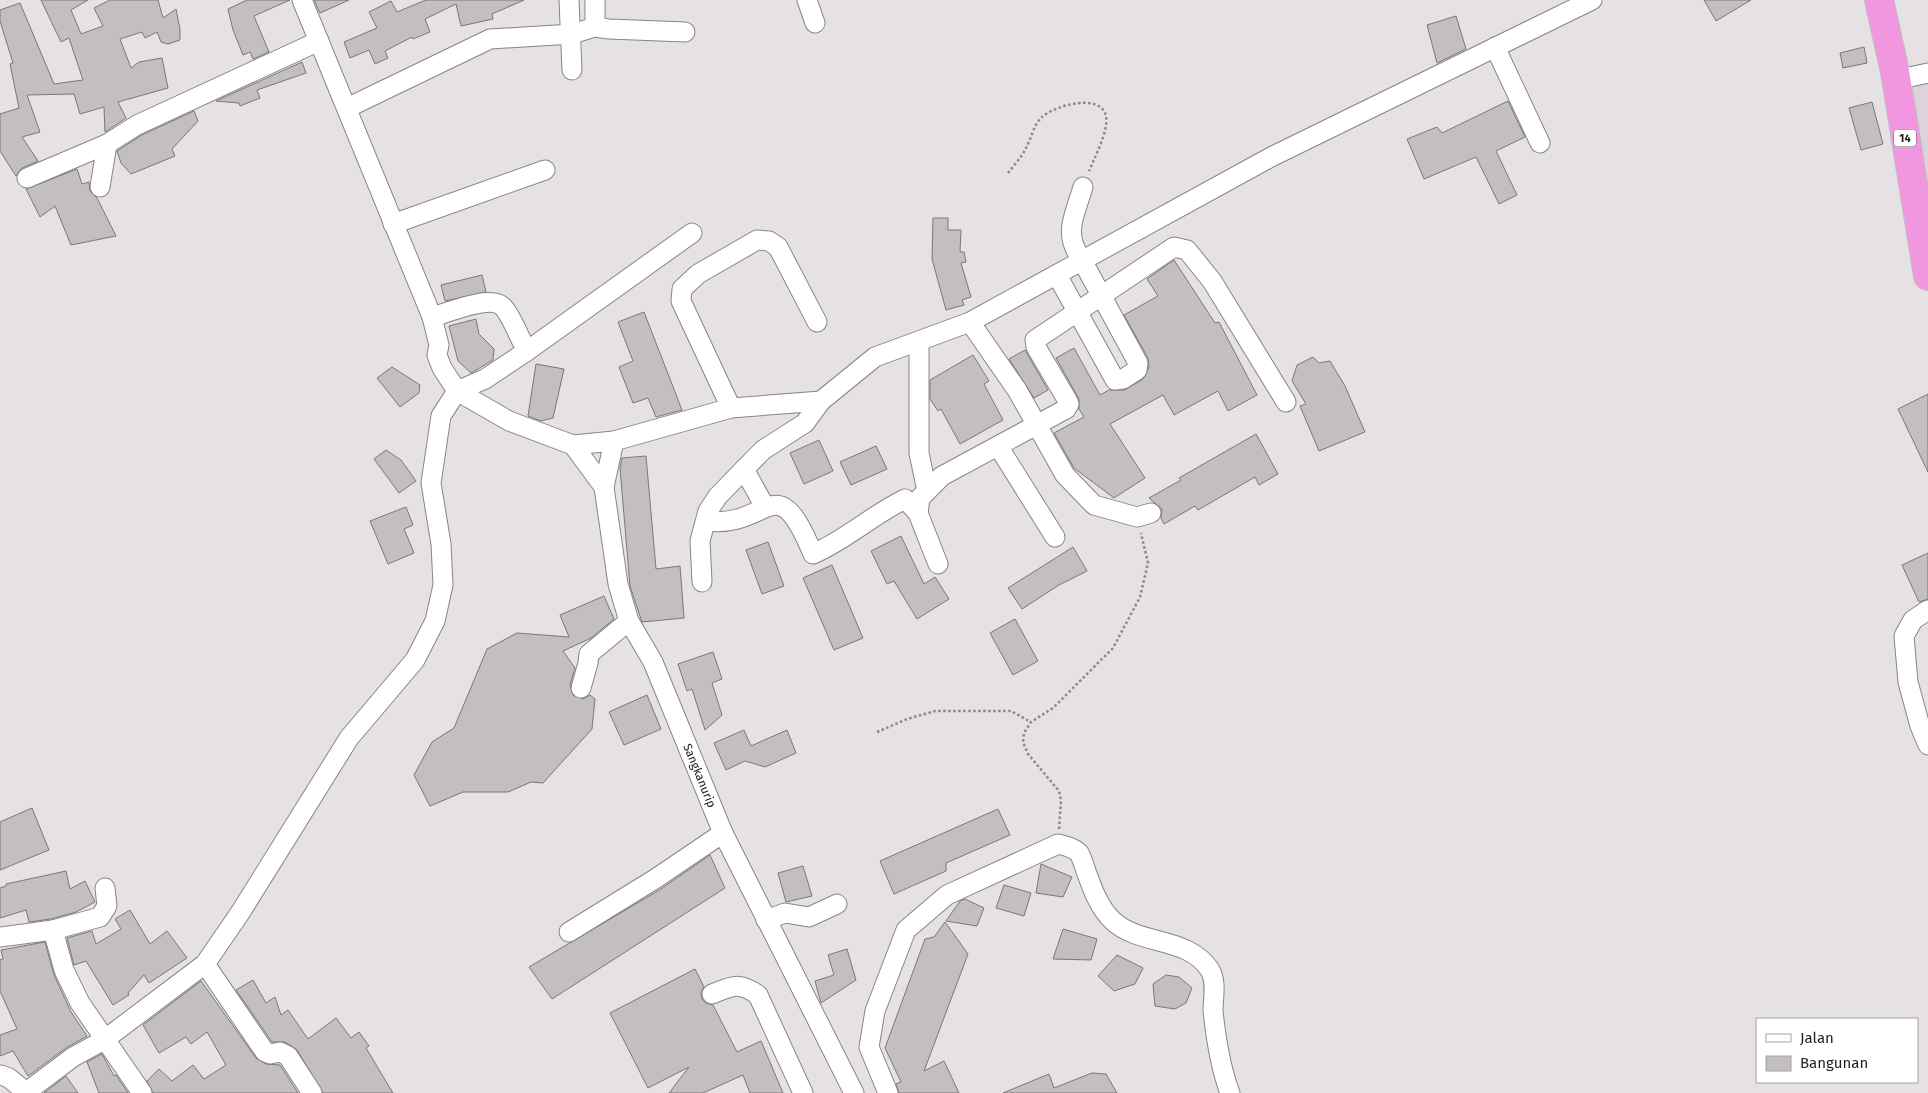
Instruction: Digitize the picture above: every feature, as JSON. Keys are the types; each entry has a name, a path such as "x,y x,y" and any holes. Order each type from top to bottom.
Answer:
{"highway":[{"name":"14","path":"1879,0 1896,80 1928,276"}],"street":[{"path":"302,0 432,317 439,345 437,356 442,368 457,391 509,421 573,445 614,441 731,408 822,401"},
{"path":"569,0 572,34 572,70"},
{"path":"594,27 595,0"},
{"path":"807,0 815,22"},
{"path":"702,582 700,541 707,521 708,510 718,496 764,450 805,423 822,401 875,357 970,322 1083,262 1271,157 1592,0"},
{"path":"347,108 490,39 572,34 594,27 685,32"},
{"path":"27,178 107,144 137,125 318,41"},
{"path":"1496,47 1540,143"},
{"path":"1896,80 1928,74"},
{"path":"100,187 107,144"},
{"path":"393,224 545,170"},
{"path":"1057,275 1115,380 1123,379 1137,370 1138,363 1083,262 1072,247 1071,234 1083,187"},
{"path":"0,1075 9,1078 25,1092 73,1058 104,1040 205,964 240,912 348,738 415,660 435,621 443,585 441,544 430,484 441,416 457,391 485,380 527,352 692,233"},
{"path":"731,408 681,301 682,289 698,274 757,240 769,241 778,247 817,322"},
{"path":"918,513 920,498 942,476 1066,409 1068,404 1036,346 1035,340 1174,247 1187,250 1212,281 1286,402"},
{"path":"432,317 480,303 494,302 503,306 527,352"},
{"path":"970,322 1001,365 1065,475 1094,505 1144,515"},
{"path":"918,342 919,453 927,491"},
{"name":"Sangkanurip","path":"614,441 604,487 618,584 630,621 653,662 723,833 840,1061 854,1093"},
{"path":"573,445 604,487"},
{"path":"998,446 1055,536"},
{"path":"744,469 765,507"},
{"path":"707,521 721,523 737,520 773,504 787,508 800,522 813,554 834,545 871,518 904,499 918,513 938,564"},
{"path":"1928,610 1913,620 1904,636 1908,682 1920,726 1928,745"},
{"path":"581,688 588,663 588,654 630,621"},
{"path":"569,932 655,879 723,833"},
{"path":"888,1093 870,1047 875,1011 906,930 947,895 1058,844 1072,847 1080,855 1096,898 1112,920 1124,929 1181,947 1196,956 1210,970 1214,986 1213,1009 1217,1048 1230,1093"},
{"path":"0,937 52,930 100,917 107,906 105,888"},
{"path":"766,920 785,913 809,917 836,904"},
{"path":"52,930 64,970 80,1003 142,1093"},
{"path":"205,964 264,1052 270,1054 280,1052 288,1056 312,1093"},
{"path":"712,994 736,984 749,988 758,995 803,1093"},
{"path":"840,1061 870,1047"}],"path":[{"path":"1008,173 1026,150 1040,119 1050,111 1071,104 1092,103 1099,106 1106,116 1106,127 1083,187"},
{"path":"1058,844 1061,800 1056,785 1028,754 1023,742 1024,733 1031,722 1053,708 1113,648 1140,597 1148,563 1144,515"},
{"path":"877,732 907,719 935,711 1011,711 1031,722"}],"shaded area":[{"path":"1928,61 1928,208 1899,72"}],"building":[{"path":"41,0 88,0 71,10 81,34 103,26 94,8 110,0 158,0 163,18 176,9 180,40 168,44 161,42 157,32 145,38 142,32 120,39 131,68 139,62 162,58 168,88 118,102 126,118 105,132 104,107 80,114 74,94 27,95 40,132 22,137 38,161 22,168 16,176 0,151 0,114 19,108 10,64 13,63 0,21 0,10 20,3 54,84 83,80 69,38 61,42"},
{"path":"247,0 290,0 254,16 269,52 253,59 250,52 243,55 233,30 228,9"},
{"path":"314,0 349,0 320,13"},
{"path":"426,0 524,0 492,14 493,19 461,26 456,4 425,19 430,32 413,39 412,37 385,51 388,58 375,64 369,50 350,58 344,42 377,28 369,12 391,1 397,12"},
{"path":"1704,0 1751,0 1716,21"},
{"path":"1456,16 1466,49 1437,63 1427,25"},
{"path":"1864,47 1867,63 1843,68 1840,53"},
{"path":"302,62 306,73 257,90 260,98 240,106 239,103 216,101"},
{"path":"1508,101 1525,137 1496,151 1517,195 1499,204 1476,157 1424,179 1407,139 1437,127 1442,133"},
{"path":"1872,102 1883,144 1861,150 1849,108"},
{"path":"194,111 198,121 172,149 175,156 131,174 121,163 117,151 142,135"},
{"path":"77,169 82,184 89,182 90,191 97,198 116,236 71,245 55,206 40,217 26,189"},
{"path":"933,218 948,218 948,230 961,230 960,252 964,252 966,262 961,263 971,297 962,300 964,305 946,310 932,259"},
{"path":"1174,260 1215,323 1219,322 1257,395 1228,411 1218,391 1174,415 1163,395 1110,424 1145,478 1114,498 1074,468 1054,433 1084,417 1079,409 1079,399 1056,358 1074,348 1100,395 1109,390 1125,390 1143,379 1149,367 1148,358 1124,315 1158,296 1147,279"},
{"path":"482,275 486,292 445,301 441,285"},
{"path":"644,312 682,410 656,417 648,398 633,403 619,367 633,361 618,322"},
{"path":"476,319 479,334 494,349 493,360 471,373 458,361 449,326"},
{"path":"1025,350 1048,390 1034,398 1009,359"},
{"path":"973,355 989,381 984,384 1003,420 960,444 941,409 938,411 930,399 930,380"},
{"path":"1313,357 1319,363 1330,361 1345,386 1365,432 1319,451 1300,406 1306,404 1292,381 1297,365"},
{"path":"536,364 564,369 553,418 541,421 528,416"},
{"path":"392,367 420,385 419,393 400,407 377,378"},
{"path":"1928,394 1928,472 1898,409"},
{"path":"1256,434 1278,474 1259,485 1255,477 1198,510 1195,506 1164,524 1161,518 1162,509 1149,498 1181,480 1179,478"},
{"path":"819,440 833,471 804,484 790,453"},
{"path":"876,446 887,469 851,485 840,462"},
{"path":"386,450 401,460 416,481 399,493 374,459"},
{"path":"646,456 656,569 680,566 684,618 642,622 630,586 620,468 622,458"},
{"path":"406,507 413,525 404,529 414,553 388,564 370,521"},
{"path":"901,536 924,584 935,577 949,599 917,619 894,581 887,584 871,551"},
{"path":"768,542 784,586 762,594 746,550"},
{"path":"1073,547 1087,571 1059,585 1022,609 1008,588"},
{"path":"1928,553 1928,599 1919,602 1902,565"},
{"path":"832,565 863,638 834,650 803,578"},
{"path":"604,596 614,619 591,638 563,651 575,668 570,685 573,695 583,699 590,695 595,699 592,729 543,783 531,782 508,792 463,792 430,806 414,775 432,742 454,728 487,649 517,633 569,637 560,615"},
{"path":"1015,619 1038,661 1013,675 990,633"},
{"path":"713,652 722,679 712,683 722,715 705,730 692,689 687,691 678,664"},
{"path":"647,695 661,729 624,745 609,712"},
{"path":"744,730 751,746 787,730 796,753 765,767 745,761 726,770 714,743"},
{"path":"32,808 49,850 0,870 0,822"},
{"path":"998,809 1010,835 946,863 946,871 894,894 880,861"},
{"path":"710,855 725,888 552,999 529,967 661,889"},
{"path":"1041,864 1072,877 1063,897 1036,893"},
{"path":"803,866 812,896 786,902 778,873"},
{"path":"66,871 70,889 85,881 95,902 76,912 51,919 29,922 26,910 0,918 0,888 6,886 6,884"},
{"path":"1004,885 1031,893 1024,916 996,908"},
{"path":"965,899 984,908 977,926 946,921 960,901"},
{"path":"130,910 150,944 167,931 187,958 149,983 144,975 128,993 129,995 113,1005 86,961 74,965 67,938 92,931 96,944 121,929 115,919"},
{"path":"945,922 968,954 924,1071 944,1061 959,1093 899,1093 896,1084 901,1082 885,1048 925,939 934,937"},
{"path":"1063,929 1097,939 1091,960 1053,959"},
{"path":"45,942 54,975 71,1012 87,1036 66,1048 28,1076 13,1051 0,1056 0,1035 17,1029 0,991 0,960 3,959 1,950"},
{"path":"847,949 856,980 821,1003 815,981 834,975 828,955"},
{"path":"1117,955 1143,968 1135,984 1114,991 1098,976"},
{"path":"695,969 704,987 701,992 702,999 706,1003 713,1005 737,1052 761,1041 783,1093 750,1093 743,1075 703,1093 669,1093 689,1067 648,1088 610,1013"},
{"path":"1166,975 1179,977 1192,988 1186,1003 1175,1009 1155,1006 1153,984"},
{"path":"253,980 266,1003 275,997 281,1015 288,1010 308,1039 336,1018 351,1038 359,1032 369,1046 366,1048 393,1093 323,1093 297,1050 285,1042 272,1042 236,990"},
{"path":"201,981 256,1058 266,1064 280,1065 298,1093 153,1093 147,1081 159,1069 172,1081 193,1065 204,1079 226,1065 207,1032 191,1044 186,1037 159,1053 143,1025"},
{"path":"102,1054 114,1076 116,1075 128,1093 99,1093 87,1062"},
{"path":"1092,1073 1106,1074 1117,1093 1003,1093 1049,1074 1054,1088"},
{"path":"66,1076 78,1093 44,1093"}]}
